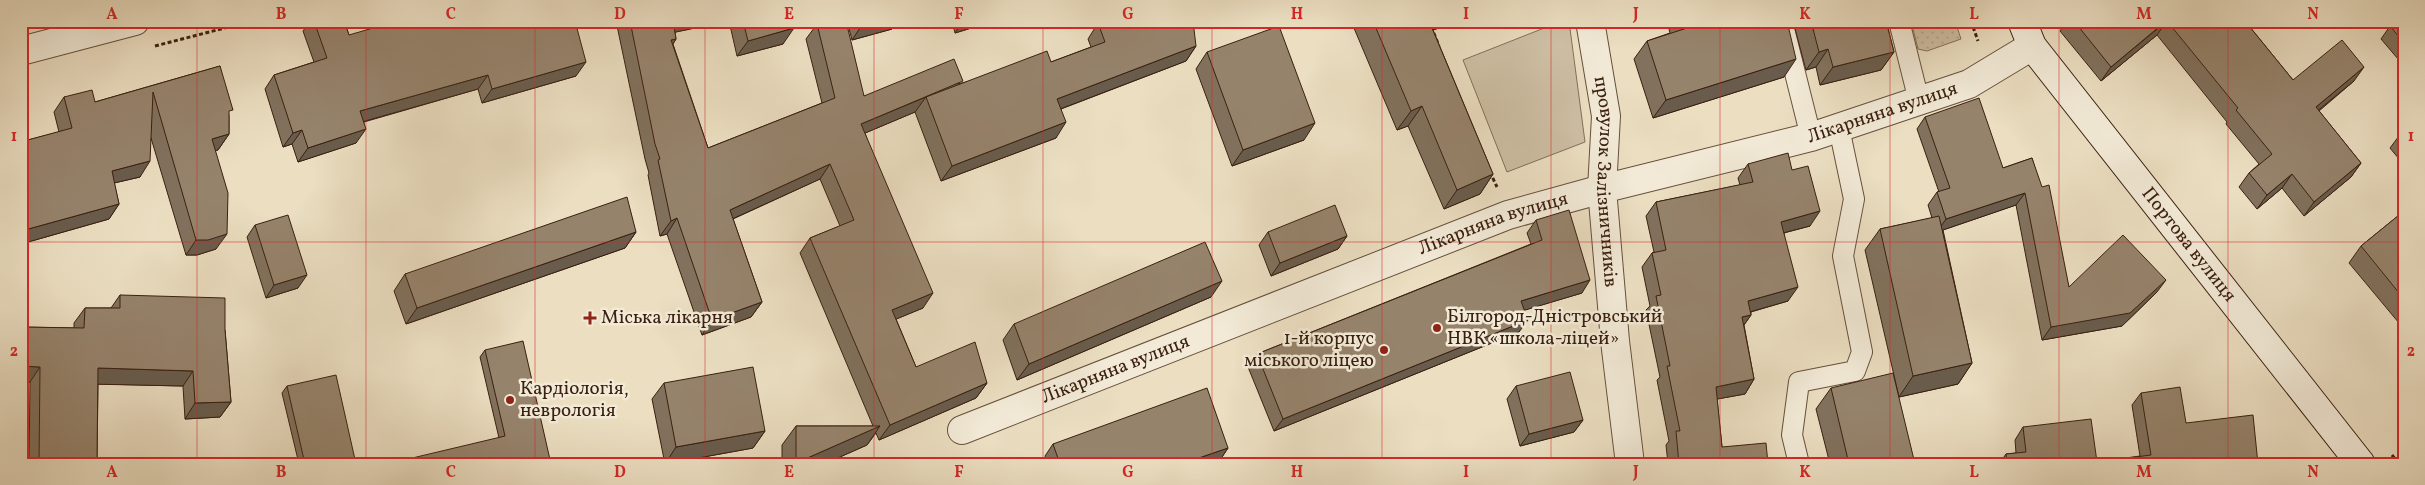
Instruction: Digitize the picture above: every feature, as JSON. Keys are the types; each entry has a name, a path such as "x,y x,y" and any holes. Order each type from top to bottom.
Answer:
{"street":[{"path":"21,51 87,27 135,21"},
{"name":"провулок Залізничників","path":"1590,21 1606,116 1602,189 1615,342 1630,464"},
{"name":"Лікарняна вулиця","path":"962,430 1508,215 1602,189 1811,137 1969,84 2027,33"},
{"name":"Портова вулиця","path":"2027,33 2361,464"}],"lane":[{"path":"1782,21 1811,137"},
{"path":"1899,21 1919,101"},
{"path":"1799,464 1792,435 1800,382 1855,371 1862,352 1843,256 1854,199 1839,128"}],"path":[{"path":"1429,21 1440,49"},
{"path":"1489,169 1508,215"}],"shaded area":[{"path":"1562,21 1569,21 1585,142 1507,172 1463,60"},
{"path":"1911,21 1955,21 1961,39 1927,51 1918,49"}],"building":[{"path":"314,21 344,21 349,35 397,21 575,21 586,62 492,89 488,75 360,111 366,129 308,148 302,130 293,133 274,75 327,58"},
{"path":"630,21 673,21 676,39 671,40 708,148 835,98 817,24 830,21 846,21 864,96 954,59 963,81 861,124 933,293 892,310 916,367 975,342 987,383 890,425 810,238 854,220 830,164 730,210 762,302 712,320 677,218 671,221 658,160 660,159 655,144"},
{"path":"743,21 792,21 794,28 748,41"},
{"path":"861,21 875,21 862,25"},
{"path":"1104,21 1193,21 1196,46 1057,99 1066,122 952,166 926,97 1047,51 1051,62 1105,42 1098,23"},
{"path":"1373,21 1429,21 1493,174 1457,190 1422,106 1411,111"},
{"path":"1685,21 1787,21 1796,59 1666,100 1647,41 1687,28"},
{"path":"1811,21 1886,21 1894,52 1833,67 1828,49 1819,52"},
{"path":"2074,21 2166,21 2111,67"},
{"path":"2167,21 2245,21 2293,80 2342,40 2364,67 2316,107 2361,163 2314,202 2292,174 2267,195 2249,173 2272,154 2236,110 2238,108"},
{"path":"2396,21 2404,21 2404,43 2390,26"},
{"path":"1279,26 1315,123 1243,150 1207,52"},
{"path":"220,66 233,110 229,111 229,134 212,139 228,193 227,234 208,240 196,240 153,92 150,161 112,171 119,204 21,231 21,131 24,141 72,128 64,97 92,90 95,102"},
{"path":"1979,98 2003,168 2032,158 2042,187 2049,185 2069,287 2123,235 2166,280 2130,313 2051,327 2025,193 1946,219 1937,192 1950,188 1925,117"},
{"path":"2404,132 2404,142 2399,136"},
{"path":"1788,153 1792,170 1808,166 1820,211 1781,222 1798,287 1748,301 1751,315 1742,317 1754,379 1716,387 1722,447 1766,443 1768,464 1679,464 1676,431 1680,431 1667,366 1670,366 1656,296 1661,295 1652,253 1666,250 1656,202 1753,182 1748,164"},
{"path":"627,197 636,232 417,308 405,274"},
{"path":"1335,205 1347,236 1280,263 1268,232"},
{"name":"1-й корпус міського ліцею","path":"1569,210 1590,280 1521,301 1528,320 1283,419 1257,354 1542,240 1536,220"},
{"path":"2404,211 2404,299 2361,246"},
{"path":"288,215 307,275 274,285 255,225"},
{"path":"1939,216 1972,363 1913,376 1880,229"},
{"path":"1205,242 1222,281 1029,364 1014,324"},
{"path":"120,295 225,298 225,330 231,402 195,403 193,371 98,368 97,459 80,459 80,464 39,464 40,367 21,366 21,327 84,328 85,308 120,308"},
{"name":"Кардіологія, неврологія","path":"523,341 551,464 387,464 505,436 485,350"},
{"path":"753,367 765,431 676,447 664,383"},
{"path":"1570,372 1583,420 1529,434 1516,386"},
{"path":"1893,373 1915,464 1849,464 1831,388"},
{"path":"336,375 356,464 305,464 287,386"},
{"path":"2180,387 2186,423 2253,415 2258,464 2007,464 2006,454 2026,452 2023,427 2091,419 2097,462 2151,455 2141,393"},
{"path":"1207,388 1228,448 1190,461 1191,464 1060,464 1053,444"},
{"path":"796,426 880,426 796,463"},
{"path":"928,459 929,464 911,464"}],"place":[{"name":"Міська лікарня","path":"590,318"},
{"name":"Білгород-Дністровський НВК «школа-ліцей»","path":"1437,328"},
{"name":"1-й корпус міського ліцею","path":"1384,350"},
{"name":"Кардіологія, неврологія","path":"510,400"}]}
